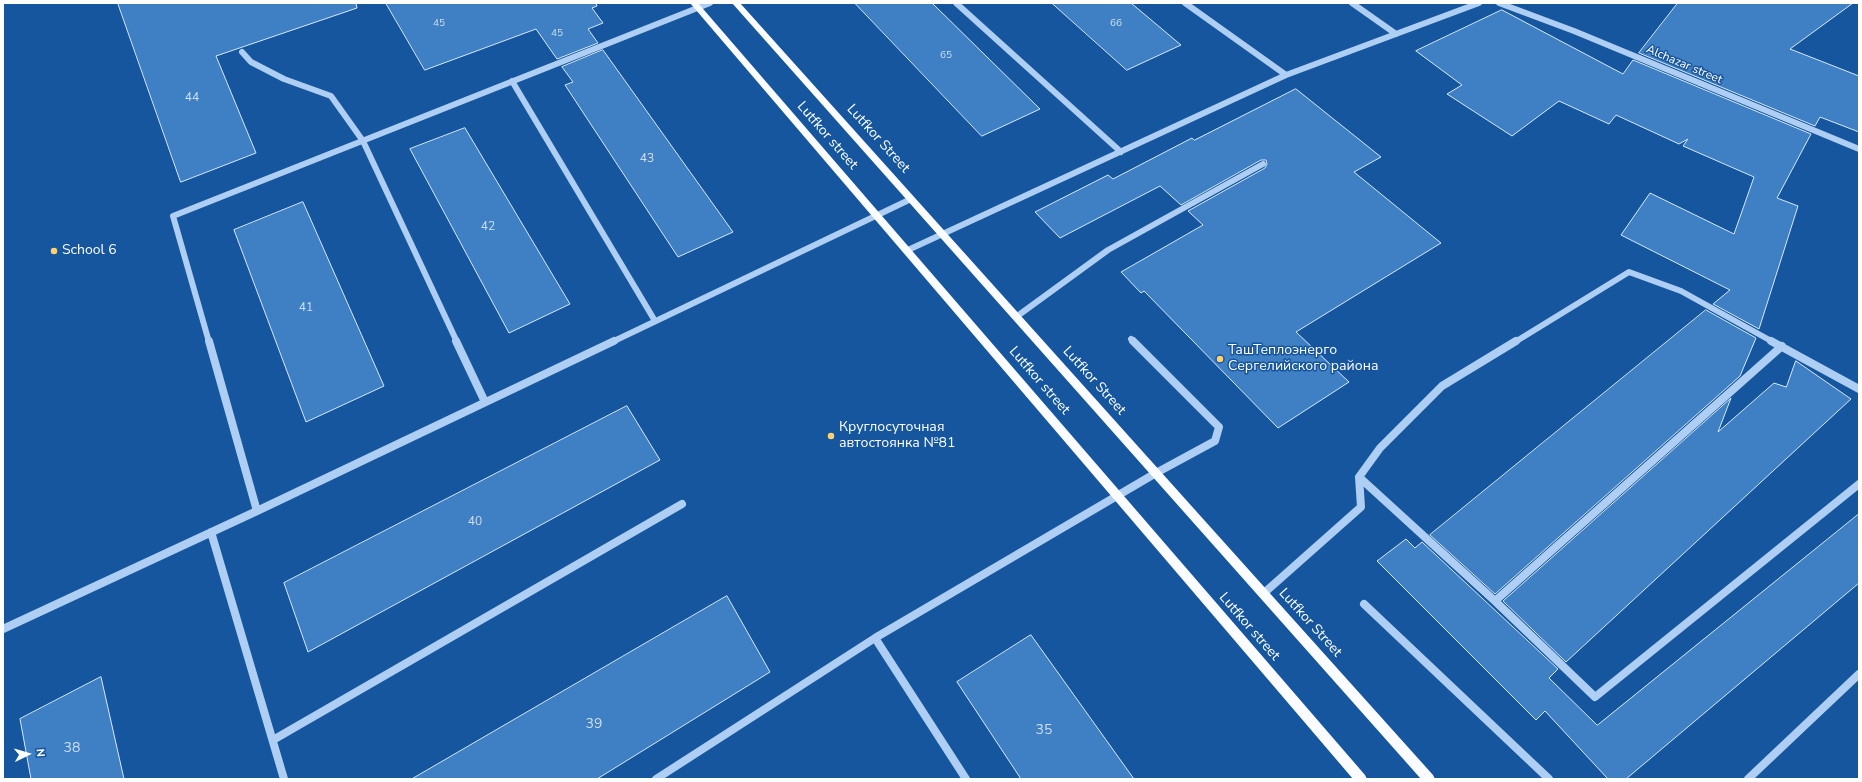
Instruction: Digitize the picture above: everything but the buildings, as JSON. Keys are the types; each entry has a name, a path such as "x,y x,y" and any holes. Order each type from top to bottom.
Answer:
{"main road":[{"name":"Lutfkor Street","path":"736,3 1430,779"},
{"name":"Lutfkor street","path":"696,5 1361,779"}],"street":[{"path":"256,511 173,216 512,81 696,5 710,3"},
{"path":"956,3 1121,152"},
{"path":"1185,3 1286,75"},
{"path":"1352,3 1396,34"},
{"path":"908,250 1286,75 1479,3"},
{"name":"Alchazar street","path":"1499,3 1574,31 1859,149"},
{"path":"242,52 251,62 284,79 331,96 363,141 485,402"},
{"path":"512,81 655,321"},
{"path":"1016,317 1108,250 1263,164"},
{"path":"3,630 911,199"},
{"path":"1264,593 1361,507 1358,477 1380,448 1442,386 1629,272 1681,291 1859,389"},
{"path":"656,779 875,638 1156,473 1215,441 1219,427 1131,339"},
{"path":"1495,601 1782,346"},
{"path":"1358,477 1495,601 1595,697 1859,484"},
{"path":"272,740 682,504"},
{"path":"211,532 284,779"},
{"path":"1364,604 1549,779"},
{"path":"875,638 966,779"},
{"path":"1748,779 1859,674"}],"place":[{"name":"School 6","path":"54,251"},
{"name":"ТашТеплоэнерго Сергелийского района","path":"1220,359"},
{"name":"Круглосуточная автостоянка №81","path":"831,436"}]}
